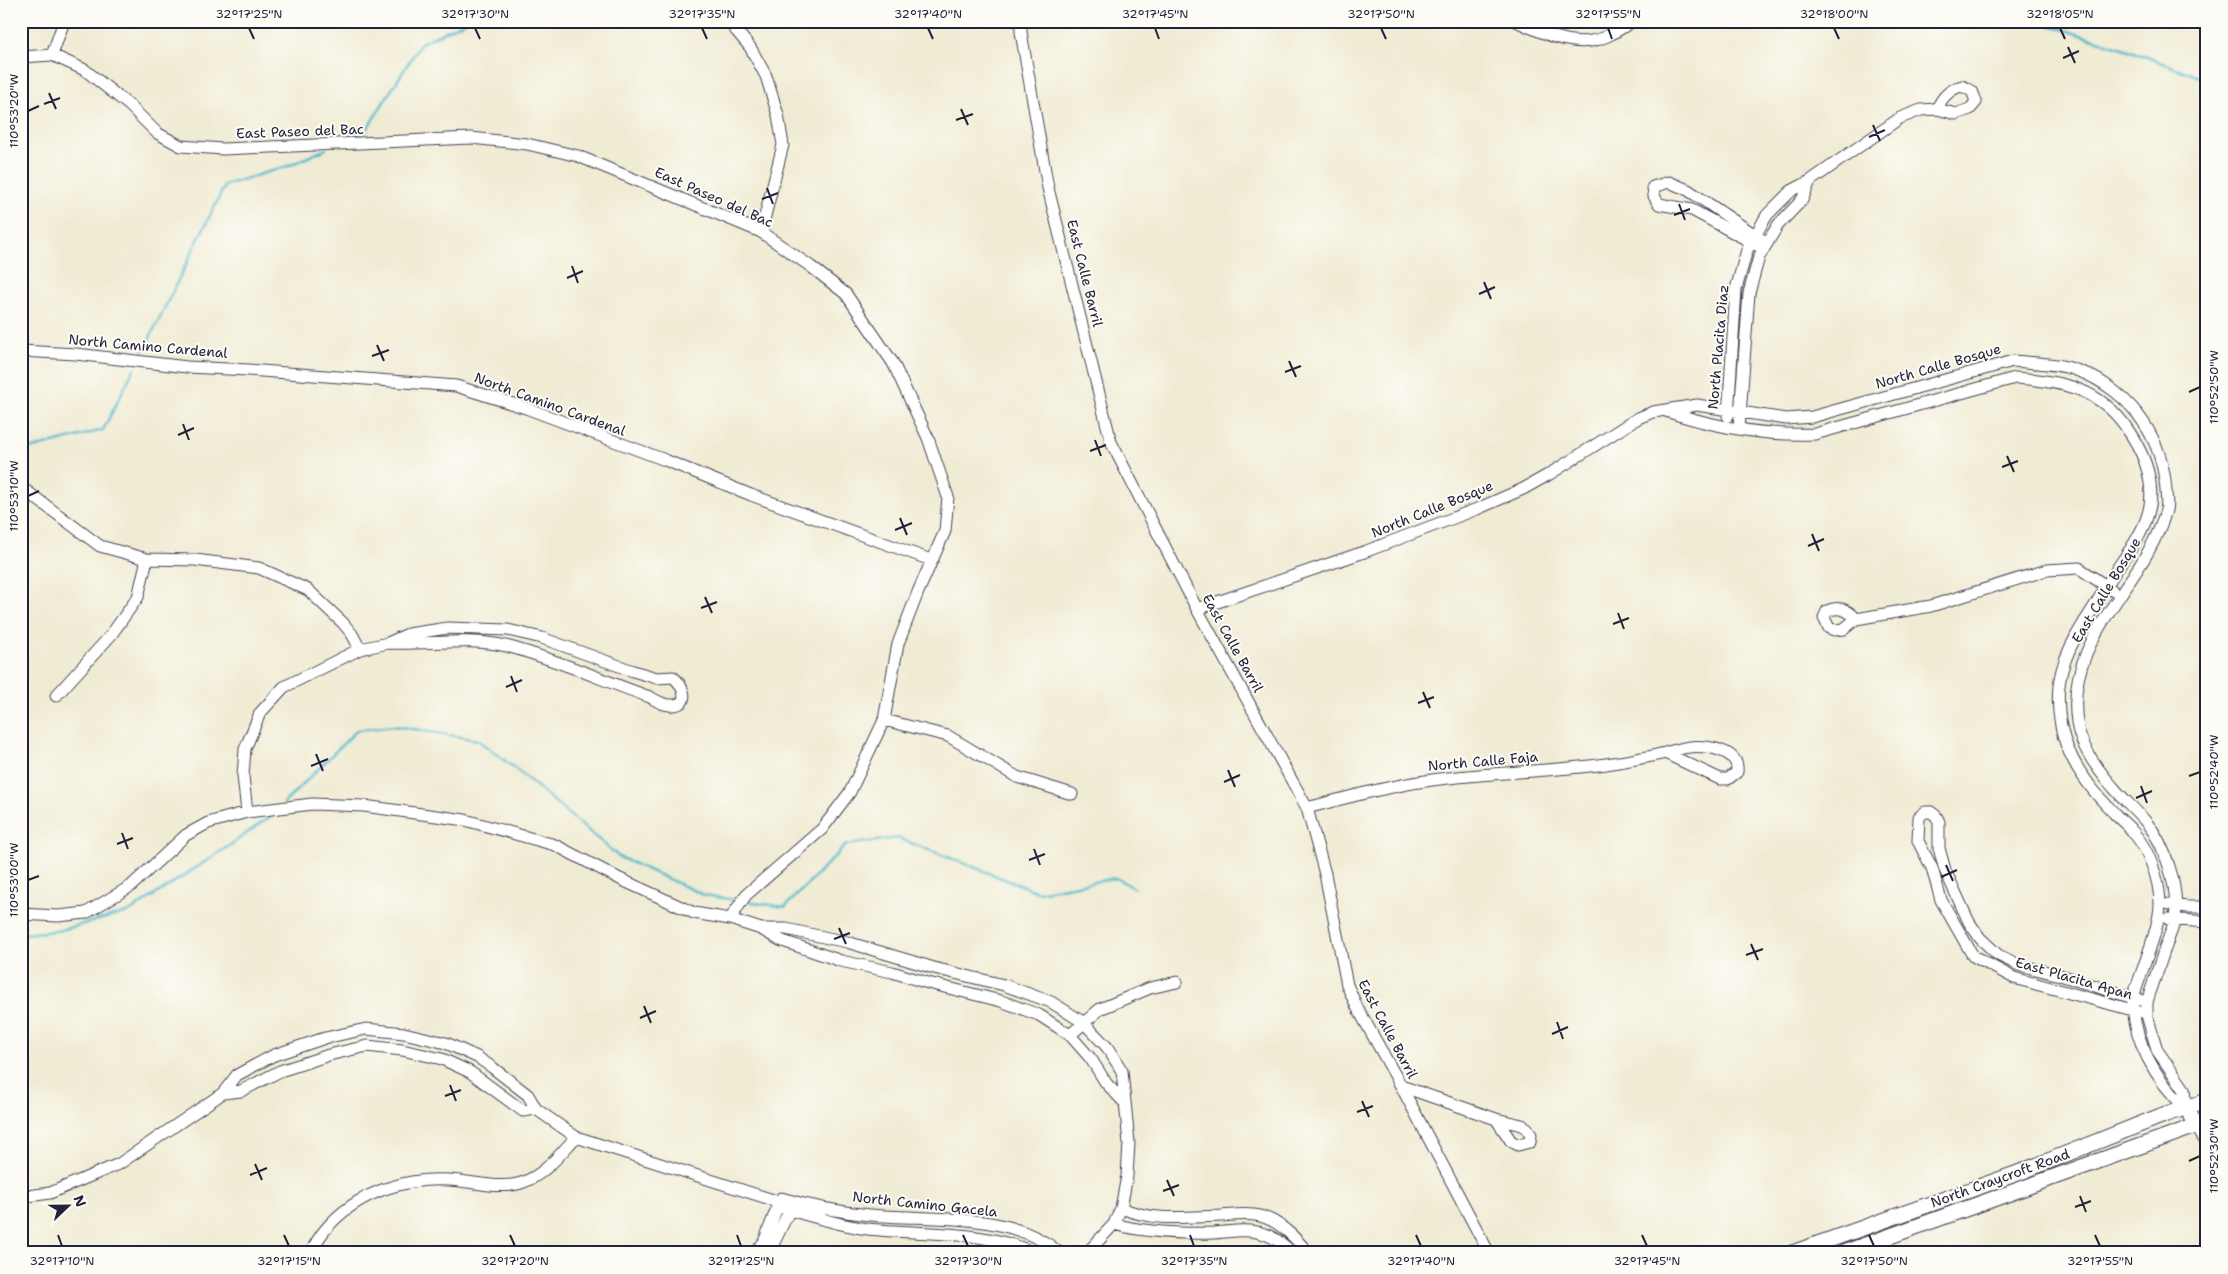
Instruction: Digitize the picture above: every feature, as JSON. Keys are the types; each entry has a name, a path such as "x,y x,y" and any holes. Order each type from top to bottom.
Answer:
{"main road":[{"name":"North Craycroft Road","path":"1792,1253 2018,1173 2207,1101"},
{"name":"North Craycroft Road","path":"1843,1253 2202,1123"}],"street":[{"path":"52,55 64,21"},
{"path":"728,21 750,47 766,76 778,115 783,144 761,232"},
{"name":"East Calle Barril","path":"1021,21 1021,32 1048,188 1111,442 1197,609 1307,808 1326,874 1347,985 1356,1007 1401,1086 1489,1253"},
{"path":"1516,21 1557,39 1590,41 1611,34 1633,21"},
{"name":"East Paseo del Bac","path":"21,57 52,55 85,70 130,106 158,134 181,146 223,149 471,138 527,144 578,156 761,232 846,294 893,363 928,438 948,497 945,530 931,560 898,644 884,720 850,792 822,830 746,895 730,919"},
{"name":"North Placita Diaz","path":"1727,427 1736,289 1747,250 1767,215 1791,191 1810,181 1900,118 1921,110 1937,109"},
{"name":"North Placita Diaz","path":"1739,429 1742,412 1749,293 1759,256 1778,225 1802,200 1810,181"},
{"path":"1754,239 1688,190 1669,182 1653,187 1654,196 1659,204 1692,210 1766,246"},
{"name":"North Camino Cardenal","path":"21,351 76,354 187,368 248,370 456,386 526,408 665,460 750,495 931,560"},
{"name":"North Calle Bosque","path":"1197,609 1364,552 1477,509 1548,475 1638,418 1664,410 1697,405 1786,419 1812,417 2013,361 2047,364 2076,370 2099,381 2120,396 2138,415 2155,441 2165,469 2167,508"},
{"name":"East Calle Bosque","path":"1739,429 1785,435 1815,434 2015,378 2044,380 2071,385 2091,395 2109,408 2125,425 2140,448 2148,472 2150,506 2136,542 2105,586 2066,654 2058,691 2061,726 2068,750 2090,786 2137,838 2149,857 2157,880 2160,902 2159,917 2133,998 2133,1010 2148,1060 2171,1095 2186,1108"},
{"path":"1664,410 1693,420 1739,429"},
{"path":"21,487 100,546 147,560 195,560 259,568 308,590 343,623 352,634 360,649"},
{"name":"East Calle Bosque","path":"2167,508 2151,549 2120,594 2082,661 2075,692 2076,713 2083,743 2103,776 2151,828 2164,850 2172,877 2175,905 2174,920 2147,1002 2147,1015 2157,1050 2184,1089 2186,1108"},
{"path":"56,696 110,635 138,597 147,560"},
{"path":"1856,619 1931,606 2047,570 2079,568 2120,594"},
{"path":"247,812 243,776 245,749 260,713 284,687 360,649 388,643 461,642 505,646 547,659 650,697 661,703 673,705 681,702 684,697 684,690 680,682 673,677 657,678 542,638 508,630 448,628 408,634 388,643"},
{"path":"2060,714 2076,713"},
{"path":"884,720 948,736 1017,777 1072,794"},
{"name":"North Calle Faja","path":"1307,808 1374,790 1434,780 1606,764 1665,753 1683,746 1725,751 1735,760 1738,766 1737,772 1728,779 1720,779 1665,753"},
{"path":"21,914 58,916 86,912 131,886 186,835 208,823 247,812 312,804 364,806 465,820 555,845 620,879 694,913 730,919 761,929 780,940 841,961 892,972 1001,1001 1039,1015 1070,1035 1091,1059 1106,1084 1123,1101"},
{"name":"East Placita Apan","path":"2147,1002 2060,975 2019,965 1998,955 1980,938 1970,922 1945,870 1939,848 1940,829 1936,816 1930,812 1925,812 1919,817 1918,841 1932,868 1941,900 1973,956 2014,978 2147,1015"},
{"path":"2137,838 2151,828"},
{"path":"2160,902 2207,907"},
{"path":"2159,917 2207,922"},
{"path":"761,929 786,929 846,942 934,968 1004,985 1051,1002 1083,1022 1108,1047 1122,1071 1123,1101 1129,1143 1127,1176 1120,1208 1114,1224 1087,1253"},
{"path":"1070,1035 1100,1009 1150,988 1177,982"},
{"name":"North Camino Gacela","path":"21,1197 50,1194 119,1164 223,1093 237,1075 274,1055 325,1038 366,1029 404,1033 446,1042 477,1057 528,1095 536,1109 576,1137 866,1229 968,1234 1013,1243 1034,1253"},
{"name":"North Camino Gacela","path":"223,1093 241,1091 280,1071 367,1046 402,1050 442,1059 470,1072 523,1111 536,1109"},
{"path":"1401,1086 1496,1119"},
{"path":"2186,1108 2202,1123 2207,1142"},
{"path":"310,1253 325,1230 345,1211 362,1199 390,1187 418,1181 520,1184 542,1172 576,1137"},
{"path":"755,1253 764,1242 777,1202"},
{"path":"769,1253 792,1206"},
{"name":"North Camino Gacela","path":"792,1206 869,1215 972,1221 1019,1230 1050,1244 1060,1253"},
{"path":"1120,1208 1141,1216 1167,1218 1261,1216 1282,1227 1308,1253"},
{"path":"928,1232 933,1219"},
{"path":"1114,1224 1153,1233 1214,1233 1239,1230 1264,1233 1279,1241 1293,1253"}],"waterway":[{"path":"351,138 365,132 421,43 467,21"},
{"path":"2036,21 2123,48 2207,80"},
{"path":"141,356 225,185 288,166 326,149"},
{"path":"21,451 103,430 134,369"},
{"path":"284,803 357,730 395,726 478,740 522,774 619,857 704,895 735,900"},
{"path":"21,934 57,931 129,912 275,813"},
{"path":"750,902 785,907 846,845 898,838 1038,892 1116,878 1134,888"}]}
